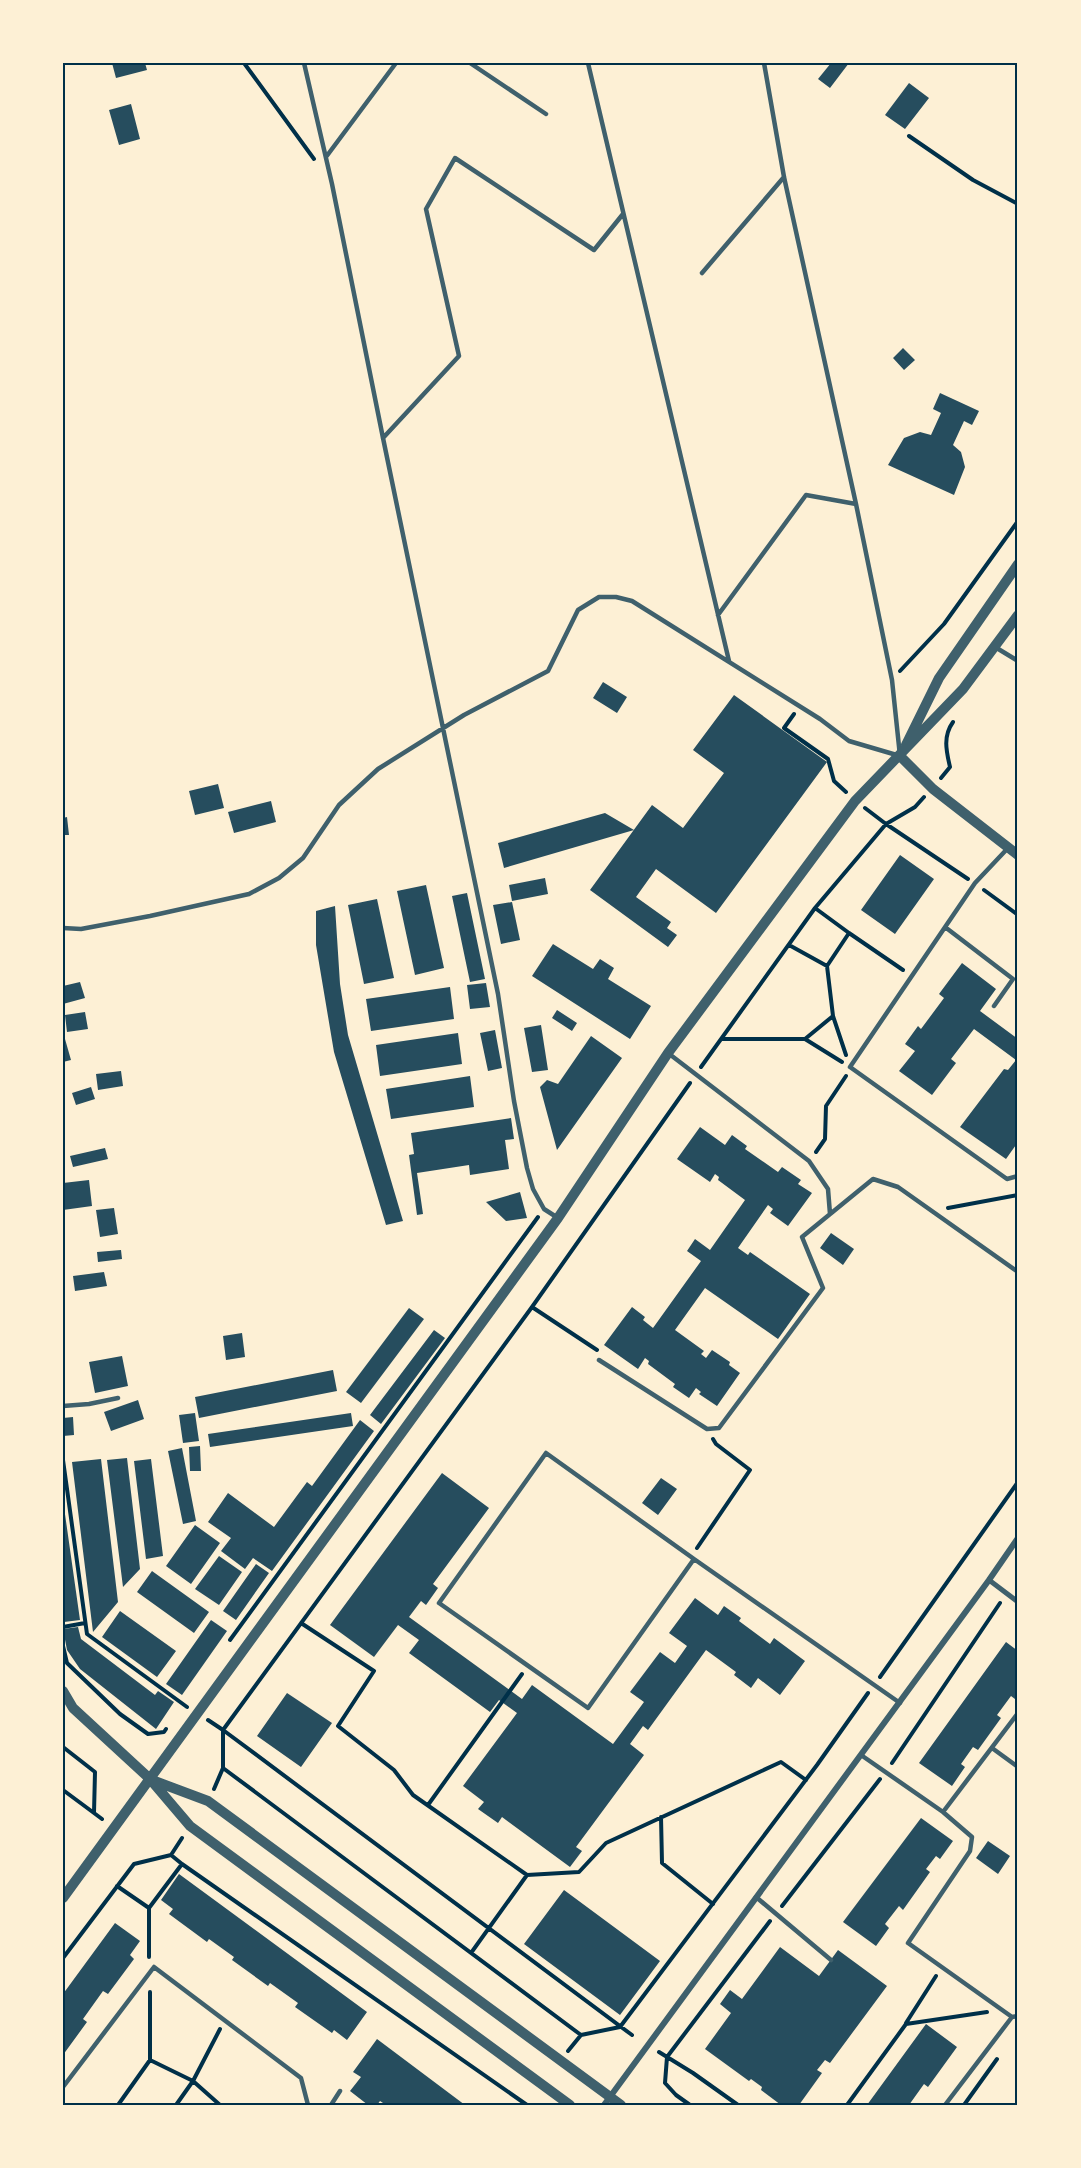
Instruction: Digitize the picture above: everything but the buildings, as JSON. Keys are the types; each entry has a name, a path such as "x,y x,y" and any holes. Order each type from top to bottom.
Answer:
{"street":[{"path":"900,756 939,678 1018,564"},
{"path":"63,1898 558,1218 668,1053 855,801 963,689 1018,615"},
{"path":"900,756 933,789 1018,855"},
{"path":"607,2101 1018,1538"},
{"path":"989,1580 1018,1602"},
{"path":"63,1691 73,1708 150,1779 190,1826 570,2105"},
{"path":"150,1779 208,1801 607,2101 621,2105"}],"lane":[{"path":"304,63 332,184 498,994 514,1101 527,1168 533,1189 544,1209 558,1218"},
{"path":"326,157 396,63"},
{"path":"470,63 546,114"},
{"path":"588,63 729,662"},
{"path":"63,928 81,928 150,916 249,894 279,878 303,858 339,805 378,770 443,728 548,671 578,610 599,597 616,597 632,601 800,706 849,741 900,756 892,680 784,177 764,63"},
{"path":"383,438 459,356 426,208 455,158 594,250 624,214"},
{"path":"702,273 784,177"},
{"path":"718,615 806,495 856,504"},
{"path":"995,647 1018,661"},
{"path":"1008,848 975,883 850,1067 1007,1179 1018,1176"},
{"path":"945,927 1013,979 994,1006"},
{"path":"668,1053 809,1161 828,1189 830,1214"},
{"path":"599,1360 707,1429 719,1428 823,1288 802,1237 873,1179 898,1187 1018,1272"},
{"path":"63,1407 118,1398"},
{"path":"694,1558 588,1708 439,1603 546,1453 900,1702"},
{"path":"943,1812 1018,1713"},
{"path":"992,1748 1018,1767"},
{"path":"861,1755 943,1812 972,1837 970,1851 908,1943 1002,2010 1015,2016 945,2105"},
{"path":"756,1897 831,1960"},
{"path":"63,2087 154,1967 301,2078 308,2105"},
{"path":"331,2105 340,2091"}],"path":[{"path":"243,63 332,184"},
{"path":"909,136 973,180 1018,204"},
{"path":"892,680 944,624 1018,521"},
{"path":"800,706 784,728 828,759 834,781 855,801 886,824 975,883 1018,915"},
{"path":"208,1801 223,1768 223,1730 532,1306 815,908 886,824 915,807 933,789 950,766 946,747 948,730 955,721"},
{"path":"815,908 912,976"},
{"path":"809,1161 825,1139 826,1106 843,1082 850,1067 833,1016 827,966 849,933"},
{"path":"789,945 827,966"},
{"path":"805,1039 833,1016"},
{"path":"722,1039 805,1039 850,1067"},
{"path":"933,1210 1018,1195"},
{"path":"225,1647 544,1209"},
{"path":"63,1460 87,1634 183,1705 223,1730 632,2035"},
{"path":"696,1550 747,1474"},
{"path":"566,2053 581,2035 620,2028 806,1780 1018,1482"},
{"path":"690,2105 665,2083 667,2057 886,1772 1006,1594"},
{"path":"63,1627 86,1623"},
{"path":"301,1623 374,1671 338,1726 394,1770 413,1795 527,1875 579,1872 606,1843 781,1762 806,1780"},
{"path":"63,1646 68,1663 120,1714 148,1734 164,1732 170,1723"},
{"path":"428,1805 528,1666"},
{"path":"177,1714 190,1695"},
{"path":"63,1747 95,1772 94,1813"},
{"path":"223,1768 581,2035"},
{"path":"63,1790 102,1820 96,1829"},
{"path":"661,1817 662,1863 713,1904"},
{"path":"63,1958 134,1864 171,1855 190,1826"},
{"path":"182,1864 527,2105 534,2096"},
{"path":"471,1953 527,1875"},
{"path":"117,1886 149,1908"},
{"path":"847,2105 906,2024 942,1967"},
{"path":"906,2024 1002,2010"},
{"path":"220,2105 193,2081 224,2020"},
{"path":"659,2052 738,2105"},
{"path":"964,2105 998,2058"},
{"path":"118,2105 150,2060"}]}
